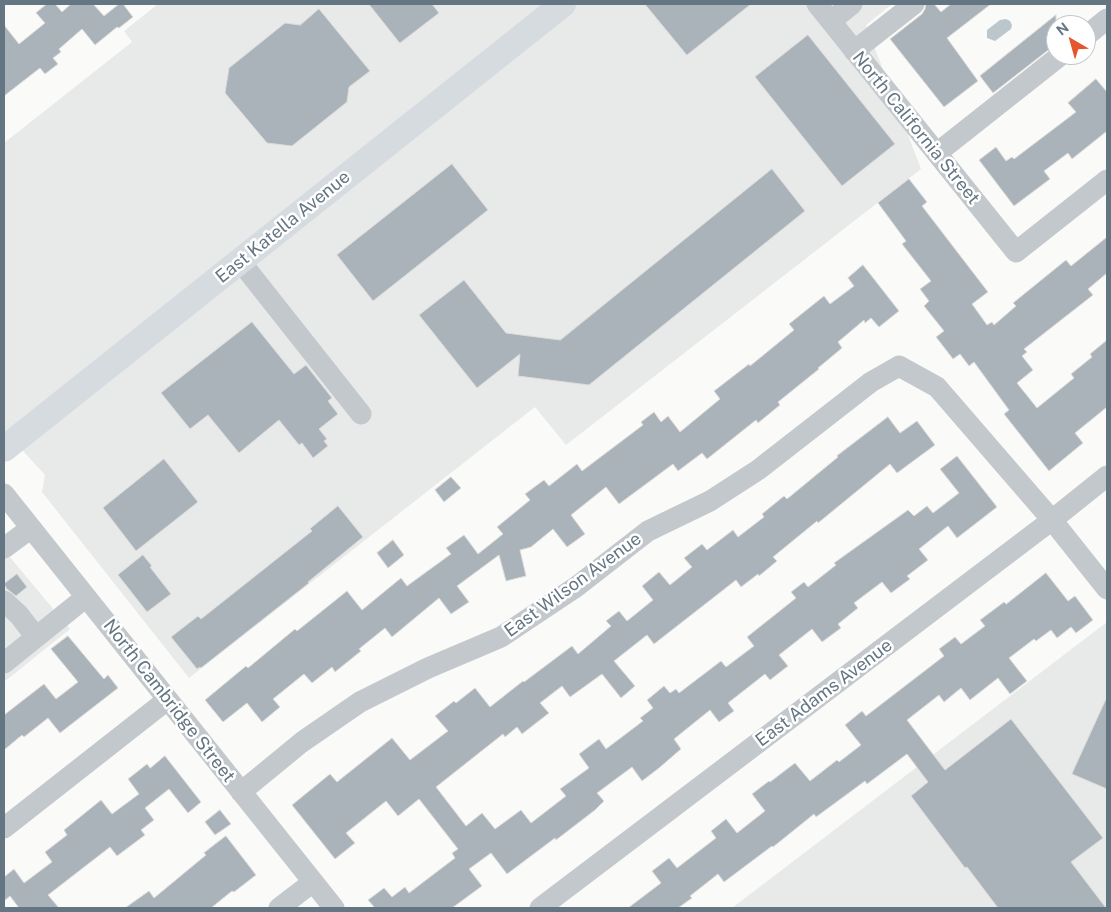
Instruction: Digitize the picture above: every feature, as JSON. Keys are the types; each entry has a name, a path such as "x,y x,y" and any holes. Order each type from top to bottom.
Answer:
{"main road":[{"name":"East Katella Avenue","path":"4,449 563,4"}],"street":[{"name":"North California Street","path":"817,4 1016,252 1107,180"},
{"path":"831,21 852,4"},
{"path":"854,50 914,4"},
{"path":"1096,28 1107,19"},
{"path":"937,153 1048,65"},
{"path":"240,261 361,414"},
{"name":"East Wilson Avenue","path":"241,792 302,742 360,702 428,668 501,637 576,587 648,531 710,501 758,470 870,382 899,366 937,387 1052,520"},
{"name":"East Adams Avenue","path":"540,908 1052,520 1107,476"},
{"name":"North Cambridge Street","path":"4,494 334,908"},
{"path":"1052,520 1107,589"},
{"path":"4,548 31,528"},
{"path":"4,663 86,597"},
{"path":"4,602 19,614 36,637"},
{"path":"4,828 167,700"},
{"path":"280,908 313,882"}],"shaded area":[{"path":"158,4 892,4 866,25 921,169 566,445 535,407 189,678 42,492 45,475 4,430 4,143 132,42 124,31"},
{"path":"1006,19 1012,25 1011,29 995,41 987,38 987,30 1000,20"},
{"path":"4,550 70,629 4,682"},
{"path":"1107,622 1107,908 732,908"}],"building":[{"path":"47,4 55,4 62,12 71,4 93,4 104,16 119,4 123,4 133,17 95,45 82,29 59,49 61,52 53,58 58,64 45,74 40,68 4,96 4,25 19,44 45,23 36,13"},
{"path":"369,4 432,4 439,13 400,43"},
{"path":"645,4 751,4 687,55"},
{"path":"926,4 934,4 941,12 951,4 991,4 947,38 978,81 944,107 890,39 922,14"},
{"path":"319,9 370,71 349,87 347,102 292,146 267,143 225,93 229,68 285,23 300,25"},
{"path":"1046,23 1046,52 993,93 980,76"},
{"path":"808,35 895,144 842,186 755,77"},
{"path":"1096,79 1107,92 1107,131 1072,159 1068,153 1044,171 1050,179 1014,206 979,160 996,147 1006,161 1012,157 1014,159 1076,112 1068,103"},
{"path":"452,164 488,210 373,301 337,255"},
{"path":"772,169 805,211 589,385 518,376 520,354 477,388 419,315 464,280 506,333 560,340"},
{"path":"909,179 927,202 922,206 988,292 972,304 987,325 992,322 994,325 1016,306 1013,303 1066,260 1071,266 1107,237 1107,273 1088,289 1093,295 1024,349 1027,352 1022,356 1033,370 1017,383 1037,408 1074,378 1071,374 1092,357 1090,354 1107,340 1107,407 1075,433 1083,443 1049,471 1004,414 1009,410 974,362 969,366 960,354 953,359 936,337 944,331 924,306 929,301 920,289 931,281 902,244 906,241 878,203"},
{"path":"863,265 899,311 879,327 871,318 865,323 864,320 838,342 842,348 778,402 780,405 758,423 756,420 707,459 702,453 678,471 673,464 619,504 606,487 571,515 585,534 567,547 553,529 531,547 520,550 526,576 506,581 499,555 457,586 469,602 451,614 439,598 392,637 385,628 335,672 332,667 312,683 304,674 273,699 280,707 262,722 247,703 223,722 205,700 246,666 248,668 295,629 297,631 347,591 362,610 401,578 407,586 451,554 446,548 464,535 478,554 503,534 497,527 530,500 525,494 544,480 549,486 577,464 582,471 643,425 641,422 654,412 661,422 668,416 680,432 720,399 714,391 749,364 750,366 794,330 789,324 824,296 830,304 854,286 848,278"},
{"path":"252,322 294,374 306,365 332,398 328,401 338,414 319,429 327,439 324,441 328,446 313,458 302,443 299,445 279,420 239,453 208,415 190,429 161,393"},
{"path":"888,417 900,433 917,421 935,445 897,473 890,464 773,557 777,561 759,576 758,574 741,587 736,580 654,644 647,635 614,661 635,686 621,698 602,674 570,697 562,686 540,703 549,713 522,734 517,727 505,737 503,734 436,787 466,826 482,813 495,829 521,810 531,823 566,796 560,789 589,768 579,754 599,739 606,749 643,721 640,718 653,708 647,700 664,686 670,693 676,689 679,693 721,661 726,667 754,646 747,637 796,598 791,592 804,582 808,587 836,565 834,563 908,510 914,516 927,506 933,513 959,493 940,469 957,456 997,507 957,538 948,526 919,549 928,560 907,576 910,579 891,593 882,582 854,603 858,608 838,624 841,628 822,642 812,629 779,655 788,666 770,680 765,674 728,703 734,711 719,722 710,710 674,739 681,749 659,768 642,781 632,767 597,793 604,801 595,810 507,874 491,853 469,869 482,886 452,908 375,908 368,900 384,888 392,897 405,887 409,893 455,858 452,853 458,849 419,799 398,816 386,801 346,833 355,843 335,859 292,805 330,774 337,782 392,738 410,760 448,731 435,716 475,688 490,707 572,646 578,654 611,626 606,621 619,611 627,621 653,600 642,586 659,572 670,585 692,567 684,558 702,544 707,550 733,530 738,537 764,517 762,514 784,496 787,499 837,456"},
{"path":"164,459 198,502 136,551 103,508"},
{"path":"451,477 461,488 444,502 435,490"},
{"path":"338,506 363,537 309,583 201,668 197,669 171,637 198,616 201,619 312,531 310,529"},
{"path":"393,540 404,555 388,568 377,553"},
{"path":"143,555 171,594 147,612 118,575"},
{"path":"1046,573 1068,601 1075,596 1093,620 1076,633 1071,627 1057,638 1051,630 1036,641 1034,639 1009,658 1027,681 1010,694 998,678 970,700 961,688 944,702 939,695 907,720 945,770 1011,719 1103,838 1071,862 1106,908 998,908 967,867 965,868 911,796 928,782 907,754 867,784 865,781 816,817 814,814 773,847 724,882 718,874 678,908 628,908 661,883 652,871 669,858 677,868 716,838 711,831 726,819 737,833 765,811 752,794 769,781 795,763 810,781 837,760 839,762 861,745 845,725 862,711 866,716 944,656 939,649 955,637 961,644 985,626 980,620 1004,602 1006,604"},
{"path":"17,574 27,587 16,596 4,584"},
{"path":"68,636 104,679 108,675 118,688 60,733 48,718 24,737 22,735 4,750 4,715 44,684 56,699 78,682 51,649"},
{"path":"1107,697 1107,789 1072,774"},
{"path":"165,756 201,802 188,813 169,789 145,808 154,820 141,830 145,835 117,856 110,847 48,895 59,908 19,908 10,896 4,901 4,877 14,869 24,883 52,862 45,852 67,835 64,830 101,800 112,814 139,794 128,779 147,764 150,768"},
{"path":"220,810 231,824 215,835 205,822"},
{"path":"226,836 256,875 234,892 232,891 211,908 125,908 149,891 154,898"}]}
